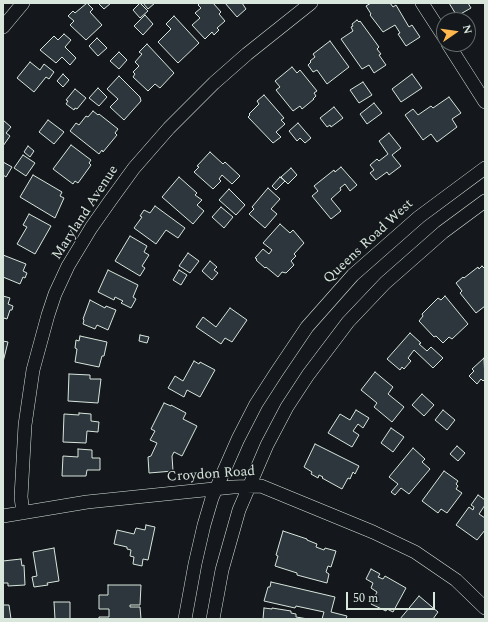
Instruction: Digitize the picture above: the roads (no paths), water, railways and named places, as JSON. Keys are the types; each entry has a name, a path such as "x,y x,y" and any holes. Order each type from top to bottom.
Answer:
{"street":[{"path":"3,27 23,3"},
{"name":"Maryland Avenue","path":"22,513 21,497 25,425 33,370 48,315 58,288 73,259 91,228 120,187 170,128 214,83 311,3"},
{"path":"422,3 436,25"},
{"path":"453,52 485,102"},
{"name":"Queens Road West","path":"185,619 204,525 216,489 238,439 256,404 276,372 318,314 353,275 436,203 485,168"},
{"path":"213,619 218,585 239,510 259,460 287,407 308,375 348,322 375,292 443,232 485,201"},
{"name":"Croydon Road","path":"3,516 87,502 258,486 266,488 415,552 448,575 485,608"}]}
